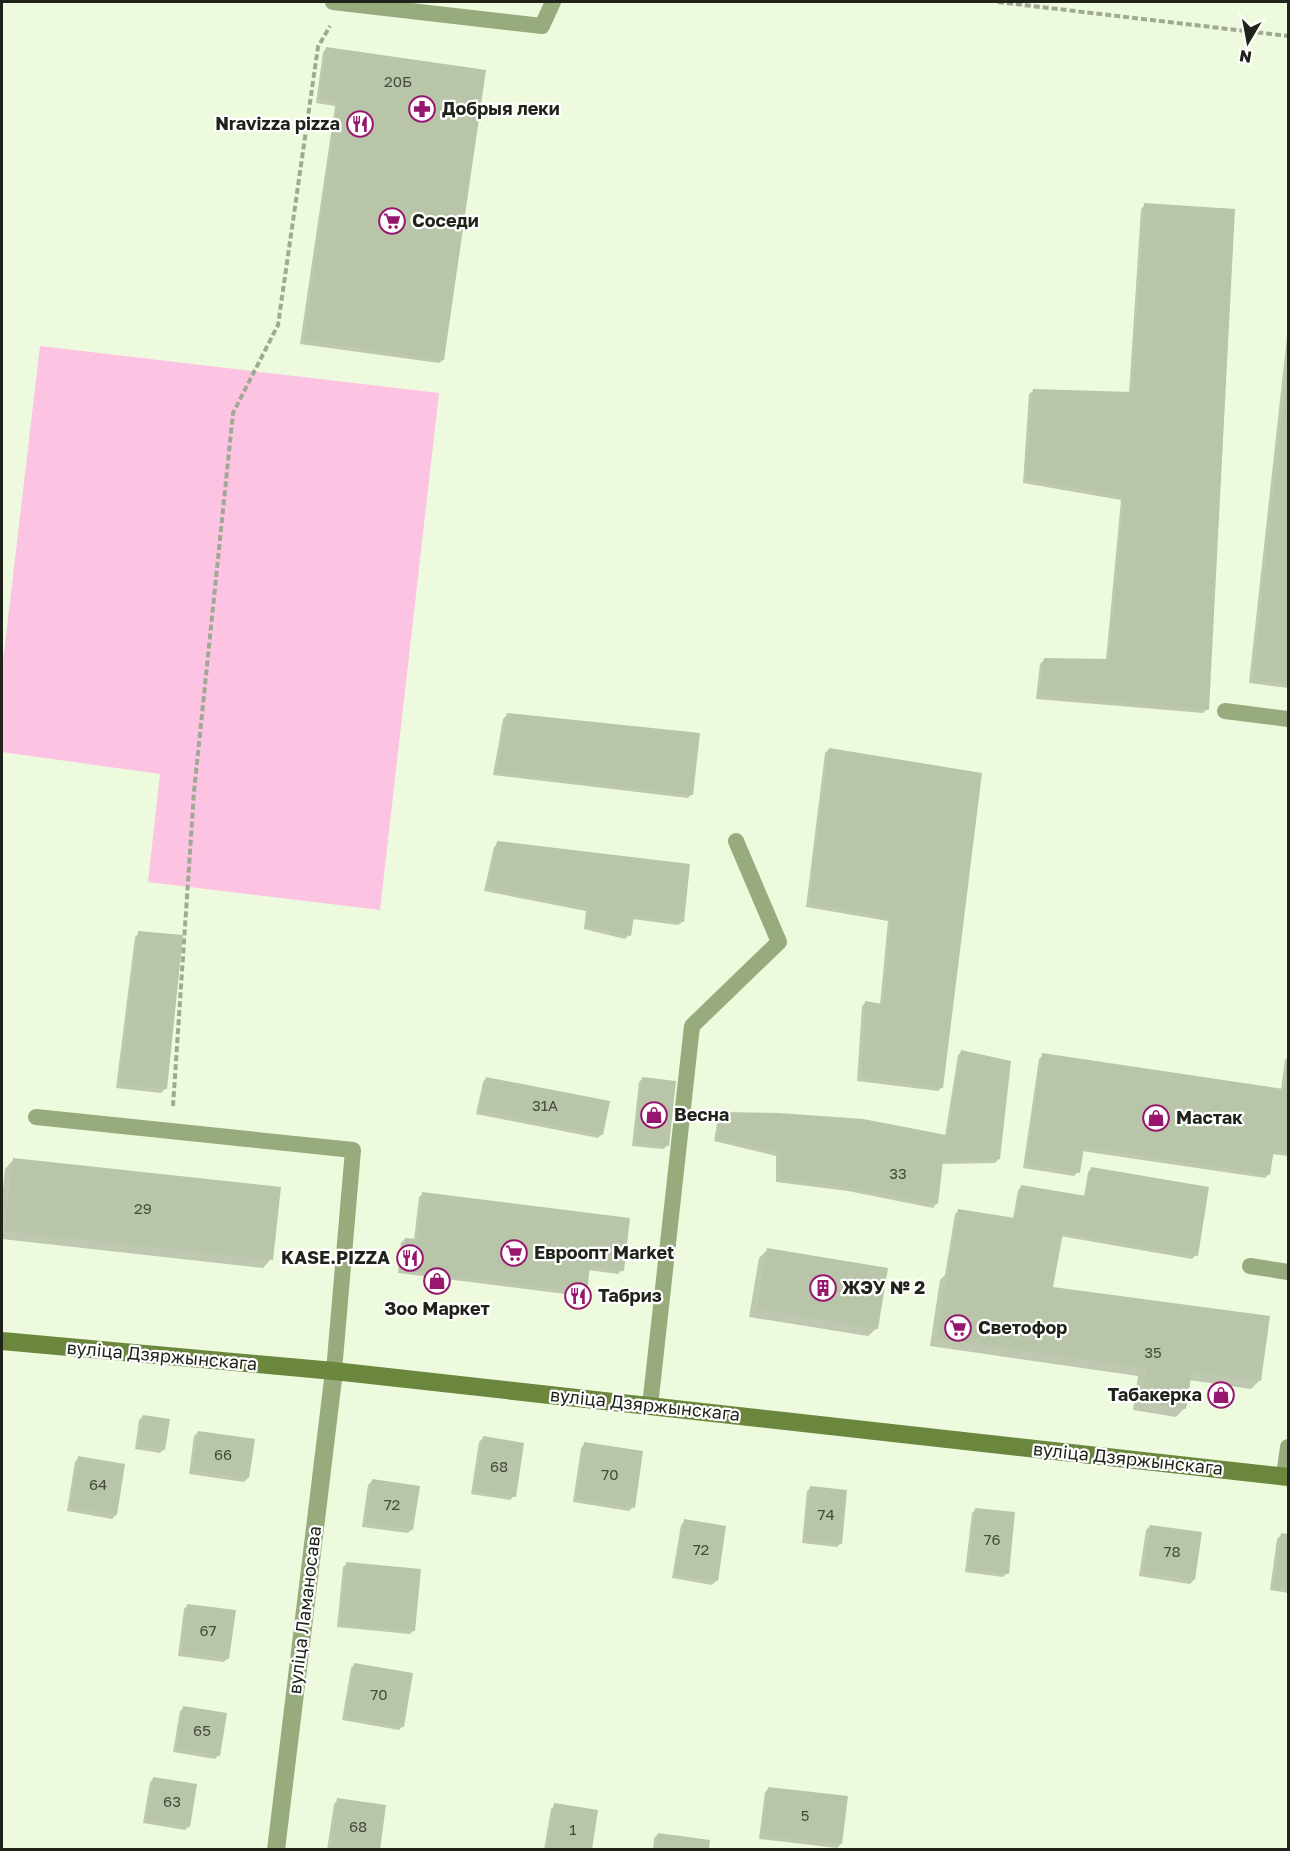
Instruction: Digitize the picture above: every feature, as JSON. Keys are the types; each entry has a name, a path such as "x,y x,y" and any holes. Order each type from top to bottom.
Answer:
{"street":[{"name":"вуліца Дзяржынскага","path":"2,1341 334,1371 1286,1477"},
{"name":"вуліца Ламаносава","path":"276,1850 334,1371"}],"lane":[{"path":"338,2 542,26 553,2"},
{"path":"1225,711 1288,719"},
{"path":"650,1406 692,1026 779,942 736,841"},
{"path":"36,1116 353,1150 334,1371"},
{"path":"1250,1266 1288,1272"},
{"path":"1286,1477 1288,1447"}],"path":[{"path":"172,1131 194,792 233,413 278,325 318,47 338,2"},
{"path":"998,2 1288,36"}],"shaded area":[{"path":"40,346 439,393 380,910 148,882 160,774 2,752 2,670"}],"building":[{"name":"Соседи","path":"326,47 486,70 444,360 304,340 338,102 319,99"},
{"path":"1144,203 1235,209 1209,710 1039,695 1044,658 1109,659 1124,497 1026,479 1033,389 1132,392"},
{"path":"1288,367 1288,684 1253,680"},
{"path":"507,713 700,733 693,795 496,772"},
{"path":"829,748 982,773 943,1088 861,1077 865,1001 883,1004 891,918 809,903"},
{"path":"497,841 690,864 684,922 634,916 631,936 587,926 589,908 487,888"},
{"path":"138,931 183,935 167,1089 119,1084"},
{"path":"961,1050 1011,1061 1000,1159 943,1161 938,1204 853,1188 779,1179 779,1152 717,1138 722,1112 779,1113 863,1119 946,1135 946,1145"},
{"name":"Мастак","path":"1042,1053 1283,1089 1288,1064 1288,1152 1274,1150 1270,1175 1084,1147 1080,1173 1026,1164"},
{"path":"486,1077 610,1101 603,1135 479,1110"},
{"path":"642,1077 676,1081 669,1146 635,1143"},
{"path":"13,1158 281,1187 273,1260 5,1231"},
{"path":"1091,1167 1209,1187 1198,1256 1063,1233 1053,1287 1270,1316 1261,1381 1192,1371 1186,1409 1141,1402 1146,1368 937,1338 958,1209 1015,1218 1021,1185 1086,1196"},
{"name":"Евроопт Market","path":"422,1192 630,1218 624,1271 590,1266 587,1293 401,1270 405,1238 417,1239"},
{"name":"ЖЭУ № 2","path":"767,1248 888,1268 878,1329 757,1309"},
{"path":"143,1415 170,1419 165,1450 138,1445"},
{"path":"198,1431 255,1439 249,1478 192,1470"},
{"path":"483,1436 524,1443 516,1497 474,1491"},
{"path":"584,1442 643,1451 635,1508 576,1499"},
{"path":"78,1456 125,1464 117,1515 70,1507"},
{"path":"372,1479 420,1486 413,1530 365,1523"},
{"path":"810,1486 847,1490 842,1544 805,1540"},
{"path":"975,1508 1015,1512 1009,1574 968,1569"},
{"path":"684,1519 726,1526 718,1581 675,1575"},
{"path":"1150,1525 1202,1532 1195,1580 1143,1572"},
{"path":"1281,1533 1288,1534 1288,1589 1273,1587"},
{"path":"346,1562 421,1569 415,1631 340,1624"},
{"path":"187,1604 236,1610 229,1659 181,1652"},
{"path":"354,1663 413,1673 404,1727 345,1717"},
{"path":"183,1706 227,1713 220,1756 176,1748"},
{"path":"153,1777 197,1784 190,1827 146,1820"},
{"path":"768,1787 848,1796 842,1844 762,1835"},
{"path":"337,1798 386,1805 380,1850 330,1850"},
{"path":"554,1803 598,1810 592,1850 547,1850"},
{"path":"658,1833 710,1840 709,1850 656,1850"}],"place":[{"name":"Добрыя леки","path":"422,109"},
{"name":"Nravizza pizza","path":"360,124"},
{"name":"Соседи","path":"392,221"},
{"name":"Весна","path":"654,1115"},
{"name":"Мастак","path":"1156,1118"},
{"name":"Евроопт Market","path":"514,1253"},
{"name":"KASE.PIZZA","path":"410,1258"},
{"name":"Зоо Маркет","path":"437,1281"},
{"name":"ЖЭУ № 2","path":"823,1288"},
{"name":"Табриз","path":"578,1296"},
{"name":"Светофор","path":"958,1328"},
{"name":"Табакерка","path":"1221,1395"}]}
